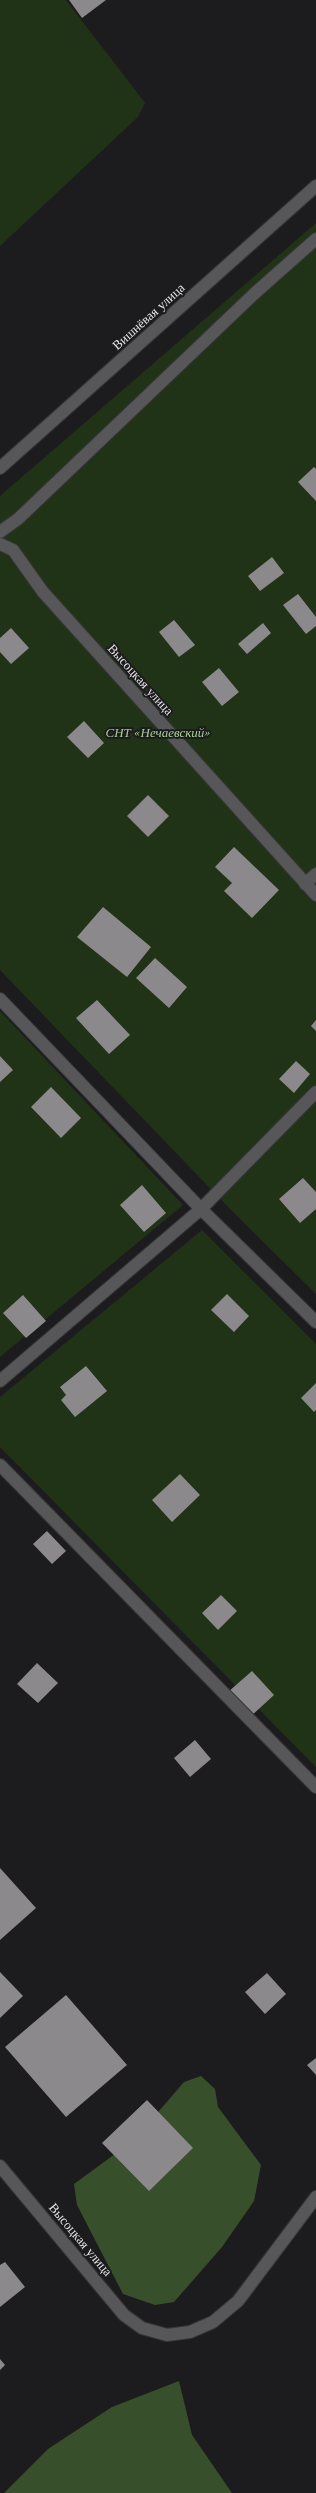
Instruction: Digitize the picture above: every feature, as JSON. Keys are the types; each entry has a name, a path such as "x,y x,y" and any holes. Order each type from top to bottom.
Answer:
{"street":[{"name":"Вишнёвая улица","path":"0,468 316,186"},
{"path":"0,532 18,519 254,293 316,239"},
{"name":"Высоцкая улица","path":"0,544 13,550 43,592 316,895"},
{"path":"305,884 316,874"},
{"path":"0,999 201,1209 316,1322"},
{"path":"0,1381 201,1209 316,1092"},
{"path":"0,1465 316,1787"},
{"name":"Высоцкая улица","path":"0,2166 124,2315 142,2328 166,2335 190,2332 212,2322 238,2301 316,2197"}],"green space":[{"path":"0,0 66,0 145,103 138,117 0,246"},
{"name":"СНТ «Нечаевский»","path":"316,223 316,1294 229,1208 0,970 0,496"},
{"path":"0,1011 183,1205 0,1357"},
{"path":"202,1230 316,1344 316,1767 0,1447 0,1397"},
{"path":"201,2076 215,2089 218,2107 261,2165 254,2201 222,2247 174,2302 155,2305 123,2294 77,2205 74,2184 134,2140 184,2082"},
{"path":"179,2381 192,2435 232,2493 4,2493 48,2449 112,2407"}],"building":[{"path":"69,0 106,0 82,18"},
{"path":"314,467 316,469 316,501 298,482"},
{"path":"272,557 284,573 260,591 248,576"},
{"path":"298,594 316,617 316,626 306,634 283,605"},
{"path":"174,620 195,645 179,657 159,632"},
{"path":"263,623 271,633 247,654 238,644"},
{"path":"11,628 29,648 11,664 0,652 0,638"},
{"path":"219,668 239,692 222,706 202,682"},
{"path":"84,721 104,743 88,758 67,737"},
{"path":"148,795 169,816 148,837 127,816"},
{"path":"234,847 279,890 252,918 224,891 232,883 215,867"},
{"path":"103,907 151,947 127,977 77,937"},
{"path":"155,958 187,987 169,1008 136,978"},
{"path":"97,1000 130,1035 109,1054 76,1018"},
{"path":"316,1020 316,1031 311,1026"},
{"path":"0,1056 13,1070 0,1082"},
{"path":"296,1061 310,1074 294,1093 279,1079"},
{"path":"51,1087 81,1118 61,1138 31,1107"},
{"path":"303,1178 316,1192 316,1209 300,1223 279,1199"},
{"path":"142,1185 166,1213 144,1232 120,1205"},
{"path":"227,1294 249,1316 234,1332 211,1310"},
{"path":"23,1295 46,1321 26,1338 3,1313"},
{"path":"86,1366 107,1391 75,1417 61,1400 66,1395 60,1387"},
{"path":"316,1383 316,1410 314,1412 301,1398"},
{"path":"180,1474 200,1495 172,1522 152,1500"},
{"path":"47,1531 66,1551 52,1564 33,1544"},
{"path":"221,1595 237,1611 218,1630 202,1613"},
{"path":"37,1663 58,1683 38,1703 17,1684"},
{"path":"252,1671 274,1695 250,1717 228,1692"},
{"path":"195,1740 211,1759 190,1777 174,1758"},
{"path":"0,1868 36,1908 0,1940"},
{"path":"0,1972 23,1996 0,2018"},
{"path":"267,1973 286,1994 265,2014 245,1992"},
{"path":"66,1995 127,2065 66,2117 5,2047"},
{"path":"316,2058 316,2075 307,2065"},
{"path":"147,2100 193,2148 149,2191 102,2143"},
{"path":"5,2262 25,2287 0,2307 0,2265"},
{"path":"0,2359 5,2365 0,2370"}]}
